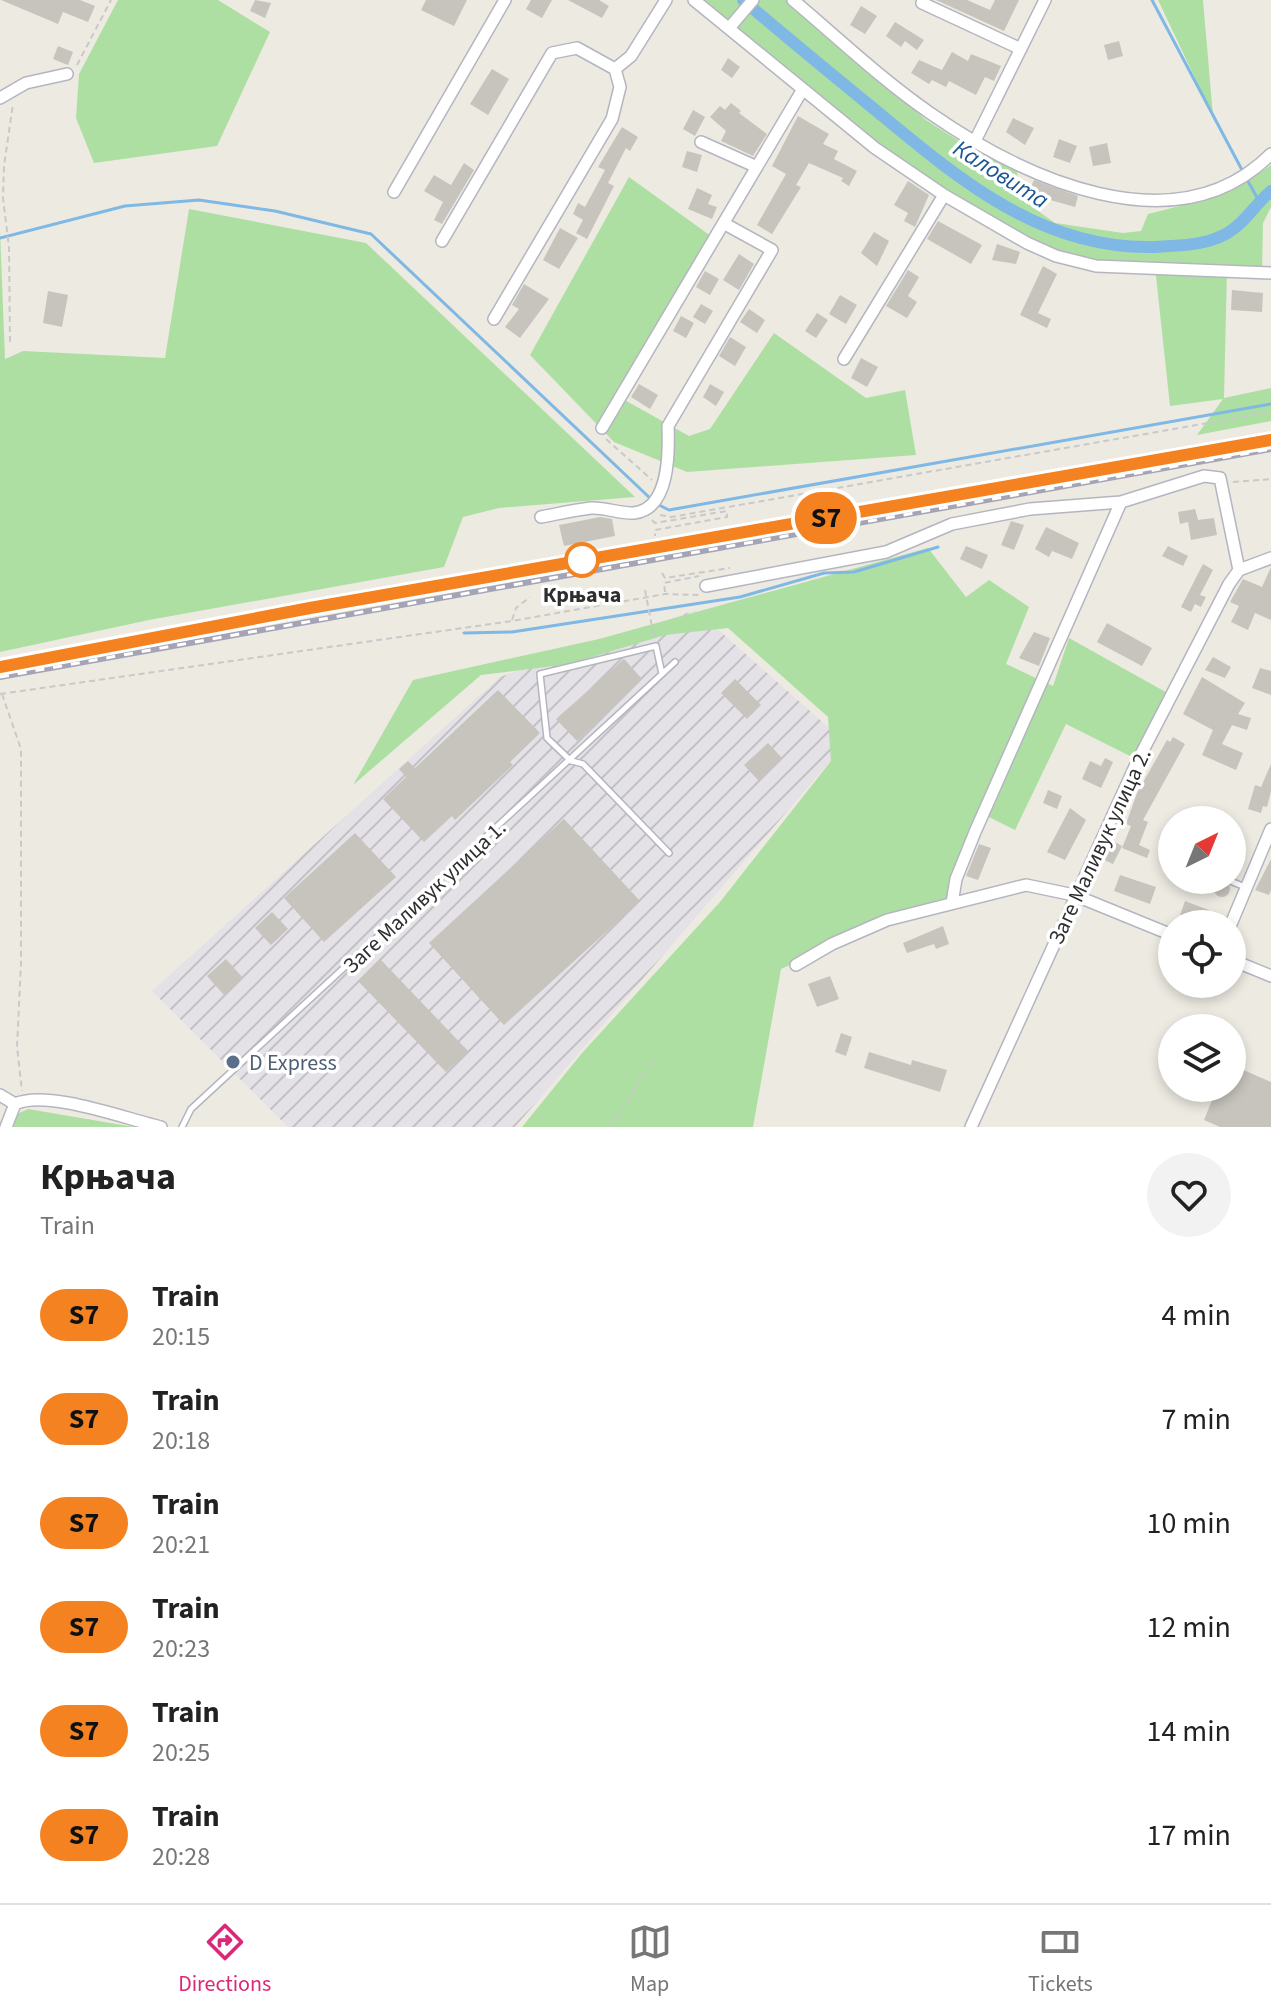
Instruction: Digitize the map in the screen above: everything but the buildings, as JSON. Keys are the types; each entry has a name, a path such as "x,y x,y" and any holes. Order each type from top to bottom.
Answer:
{"street":[{"path":"394,192 505,0"},
{"path":"615,69 631,56 666,0"},
{"path":"694,0 856,135 944,195 1027,243 1076,262 1271,273"},
{"path":"730,27 753,0"},
{"path":"793,0 882,76 975,141 1068,184 1125,199 1183,198 1235,180 1271,154"},
{"path":"975,141 1045,0"},
{"path":"922,3 1021,49"},
{"path":"442,241 552,53 577,48 615,69 620,87 612,119 494,319"},
{"path":"0,98 16,88 67,74"},
{"path":"602,428 803,89"},
{"path":"701,142 757,167"},
{"path":"844,359 944,195"},
{"path":"541,517 593,508 632,513 646,508 660,492 669,452 668,426 772,250 725,224"},
{"path":"706,586 886,552 952,524 1030,509 1121,502 1204,476 1220,478 1239,570 1271,558"},
{"path":"952,903 956,879 975,832 1121,502"},
{"name":"Заге Маливук улица 2.","path":"971,1127 1074,895 1142,753 1239,570"},
{"path":"1246,887 1271,829"},
{"path":"796,965 832,944 887,920 1026,885 1044,886 1074,895 1158,929"},
{"path":"1246,966 1271,976"},
{"path":"0,1095 19,1102 55,1102 161,1127"},
{"path":"6,1127 19,1102"}],"lane":[{"path":"662,674 656,646 540,674 547,738 571,761 583,764 669,853"},
{"name":"Заге Маливук улица 1.","path":"182,1127 191,1109 675,662"}],"path":[{"path":"67,74 82,57 111,0"},
{"path":"10,342 4,166 16,88"},
{"path":"646,508 671,517 1271,412"},
{"path":"602,428 602,435 660,492"},
{"path":"1221,484 1271,479"},
{"path":"655,523 727,511 727,517 655,530 655,536"},
{"path":"662,573 665,578 730,566 730,570 664,583 665,594"},
{"path":"19,1102 21,749 1,694 512,621 665,594 702,595 706,586"},
{"path":"645,590 653,633"},
{"path":"512,621 516,608 530,597"},
{"path":"611,1127 654,1058"}],"shaded area":[{"name":"D Express","path":"696,610 846,743 515,1127 288,1127 152,991 500,677"}],"green space":[{"path":"118,0 218,0 270,32 217,146 94,163 76,118 79,74"},
{"path":"694,0 792,0 926,120 973,150 1017,171 1020,198 1055,223 1123,233 1141,231 1148,214 1227,190 1271,165 1271,207 1263,223 1262,271 1227,269 1224,398 1271,388 1271,421 1197,435 1223,399 1170,406 1155,267 1096,266 997,227 944,195"},
{"path":"1158,0 1203,0 1213,116"},
{"path":"629,177 715,239 621,398 689,436 710,429 774,333 866,398 905,390 916,455 687,472 614,442 530,355"},
{"path":"189,209 366,243 635,497 499,508 463,517 444,567 149,620 0,652 0,230 5,359 23,351 165,358"},
{"path":"928,548 966,597 989,580 1029,607 1006,664 1053,686 1069,638 1171,695 1138,760 1066,724 1015,830 985,815 952,903 887,920 781,969 753,1127 522,1127 582,1053 720,902 831,761 828,717 728,628 665,635 569,664 481,675 353,785 413,680 599,639"},
{"path":"28,1109 134,1127 13,1127 15,1115"}],"waterway":[{"name":"Каловита","path":"743,0 968,183 1035,222 1072,236 1110,244 1151,247 1201,243 1233,229 1271,191"},
{"path":"1152,0 1242,170"},
{"path":"1245,176 1259,201"},
{"path":"0,238 125,206 199,200 275,211 371,234 651,499"},
{"path":"657,504 669,510 1271,404"},
{"path":"464,633 512,632 740,597 824,573 854,572 938,547"}],"railway":[{"path":"0,677 1271,449"}],"train":[{"name":"S7","path":"0,667 310,608 1271,440"}],"place":[{"name":"Крњача","path":"582,560"},
{"name":"D Express","path":"233,1062"}]}
